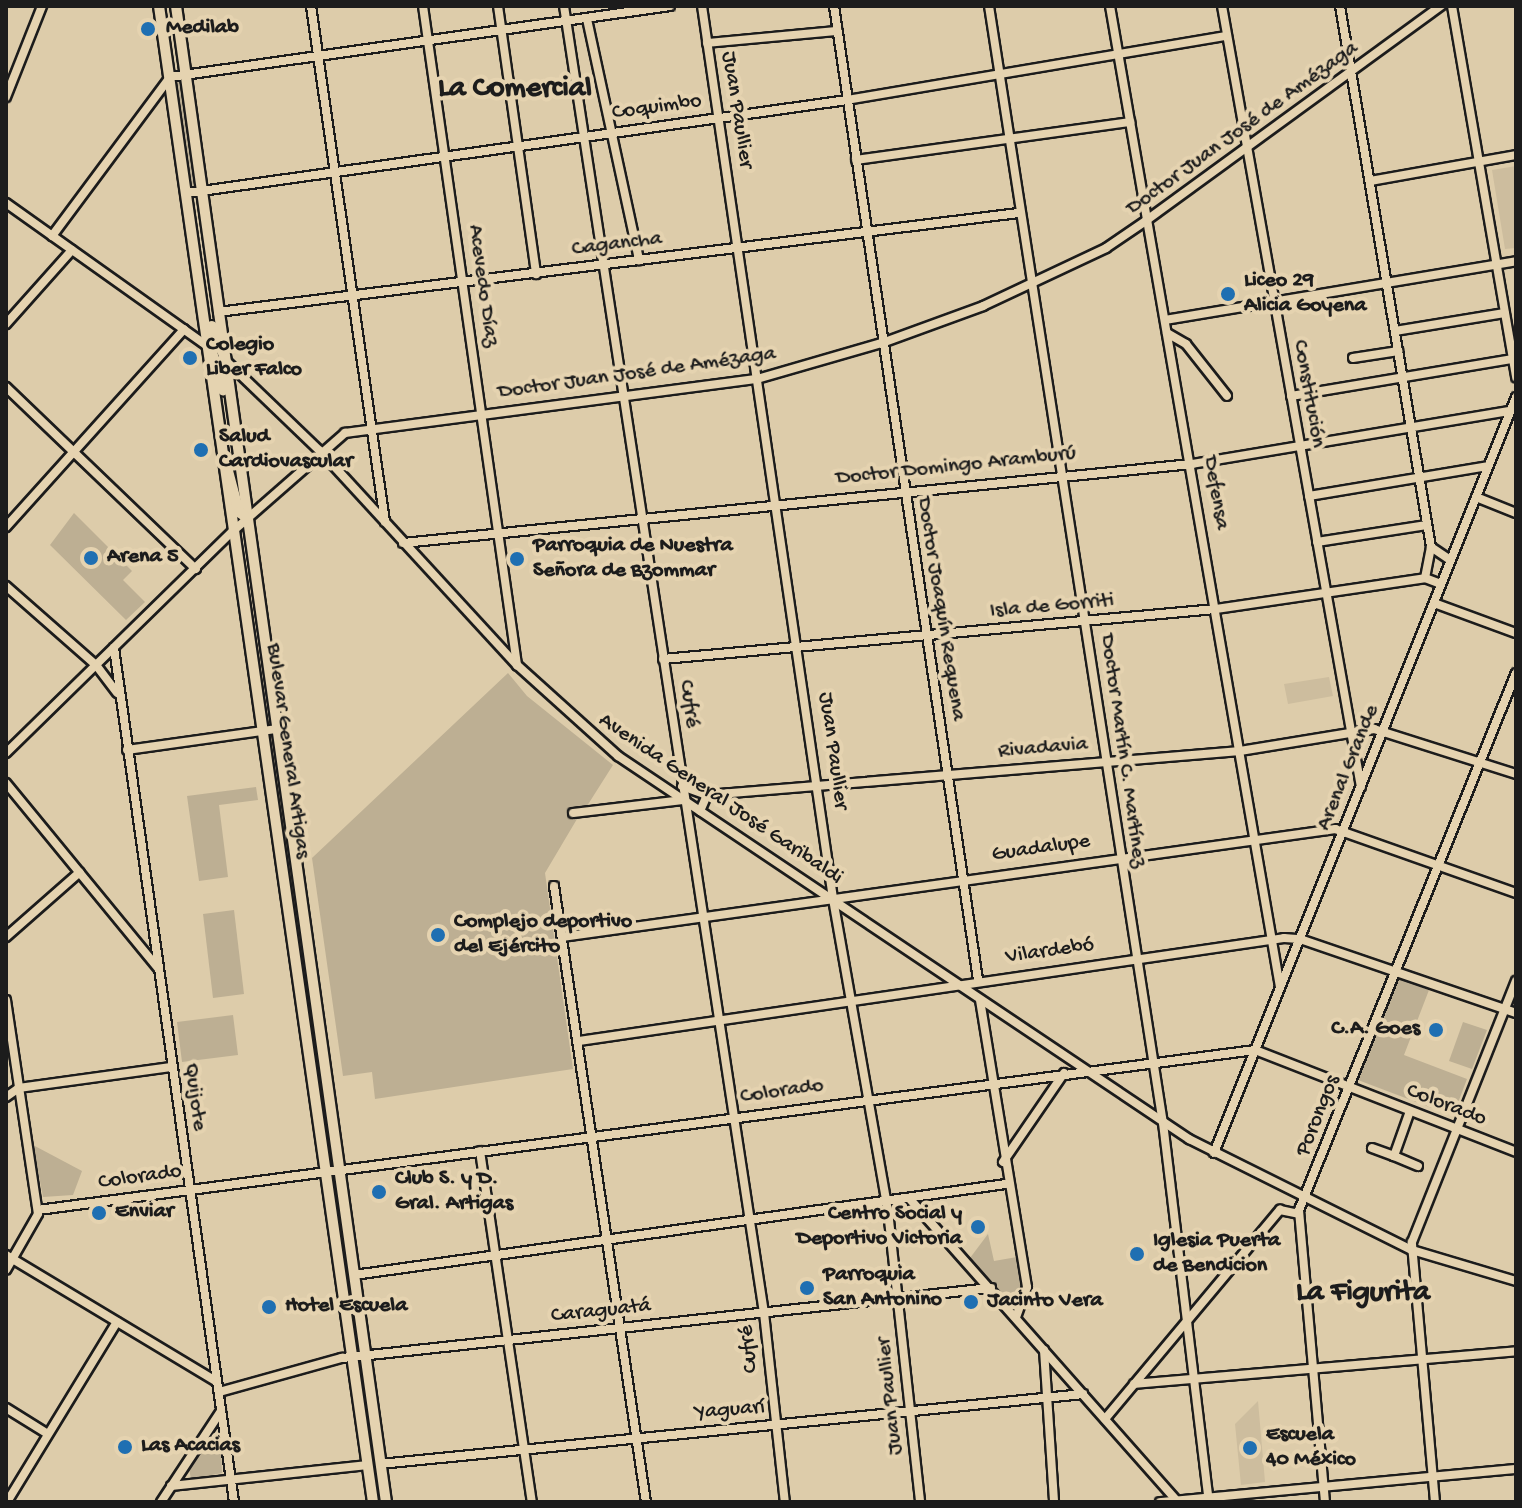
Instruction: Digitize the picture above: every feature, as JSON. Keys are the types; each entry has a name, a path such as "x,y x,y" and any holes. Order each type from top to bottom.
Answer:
{"main road":[{"name":"Bulevar General Artigas","path":"159,6 233,531 270,730"},
{"name":"Bulevar General Artigas","path":"176,6 247,518 270,730 359,1356 386,1502"},
{"path":"193,239 201,254 215,343 226,360"},
{"path":"208,347 219,363 232,409"},
{"path":"223,460 233,477 239,512 247,518"},
{"name":"Bulevar General Artigas","path":"333,1170 354,1275 373,1502"}],"street":[{"path":"6,97 42,6"},
{"path":"311,6 374,428 385,522"},
{"name":"Acevedo Díaz","path":"423,6 517,665"},
{"path":"498,6 536,274"},
{"name":"Cufré","path":"564,6 764,1313 785,1502"},
{"path":"52,236 170,77 670,6"},
{"name":"Juan Paullier","path":"702,6 799,647 833,899 886,1201 920,1502"},
{"name":"Doctor Joaquín Requena","path":"834,6 978,980"},
{"name":"Doctor Martín C. Martínez","path":"989,6 1163,1123 1190,1318 1209,1500"},
{"name":"Defensa","path":"1110,6 1257,837 1280,987"},
{"name":"Constitución","path":"1222,6 1361,788"},
{"path":"1340,6 1431,547 1425,578"},
{"name":"Doctor Juan José de Amézaga","path":"6,753 233,531 320,451 345,433 757,379 882,343 1030,284 1106,248 1351,75 1441,6"},
{"path":"1452,6 1516,378"},
{"path":"587,19 639,260"},
{"path":"707,43 837,31"},
{"name":"Coquimbo","path":"187,193 847,100 1227,36"},
{"path":"856,160 1130,122"},
{"path":"1370,181 1516,155"},
{"name":"Avenida General José Garibaldi","path":"6,203 226,360 320,451 517,665 595,740 1084,1071 1214,1153 1412,1250 1516,1281"},
{"name":"Cagancha","path":"218,312 1019,213"},
{"path":"6,324 72,250"},
{"path":"1165,320 1495,262 1516,261"},
{"path":"1395,331 1505,313"},
{"path":"6,527 184,329"},
{"path":"1167,333 1186,344 1227,396"},
{"path":"1353,358 1398,351"},
{"path":"1291,396 1513,359"},
{"path":"6,387 196,569"},
{"name":"Arenal Grande","path":"1214,1153 1516,397"},
{"name":"Doctor Domingo Aramburú","path":"403,543 642,516 1192,464 1510,411"},
{"path":"219,429 234,427"},
{"path":"1309,496 1488,466"},
{"path":"1476,497 1516,513"},
{"path":"1317,542 1427,525"},
{"path":"1431,547 1450,560"},
{"name":"Isla de Gorriti","path":"663,659 1216,609 1325,590 1425,578 1441,584"},
{"name":"Quijote","path":"6,586 96,665 119,698"},
{"path":"1434,603 1516,633"},
{"name":"Quijote","path":"114,648 234,1502"},
{"name":"Porongos","path":"1325,1502 1299,1214 1516,673"},
{"name":"Rivadavia","path":"682,785 691,793 707,795 1240,751 1384,729 1516,774"},
{"path":"127,750 270,730"},
{"path":"6,783 158,968"},
{"path":"656,801 660,784"},
{"path":"700,811 707,795"},
{"path":"573,813 656,801 684,801"},
{"name":"Guadalupe","path":"562,937 1257,837 1343,831 1516,893"},
{"path":"6,937 80,872"},
{"path":"554,886 640,1438 646,1502"},
{"name":"Vilardebó","path":"579,1041 1273,939 1300,939 1516,1013"},
{"path":"1435,1502 1412,1250 1516,981"},
{"path":"6,1000 38,1210 36,1223 9,1257 6,1270"},
{"path":"980,1000 1006,1184 1027,1287 1016,1317"},
{"name":"Colorado","path":"38,1210 1255,1050 1516,1152"},
{"path":"6,1097 19,1088 171,1067"},
{"path":"1003,1162 1064,1073"},
{"path":"1394,1156 1410,1111"},
{"path":"1372,1148 1418,1166"},
{"path":"480,1151 532,1502"},
{"path":"354,1275 1006,1184"},
{"path":"909,1198 1177,1501"},
{"path":"1105,1419 1280,1210 1299,1214"},
{"path":"9,1257 218,1387"},
{"name":"Caraguatá","path":"218,1387 359,1356 991,1288"},
{"path":"9,1500 117,1322"},
{"path":"1044,1350 1044,1398 1054,1502"},
{"path":"1134,1384 1516,1351"},
{"name":"Yaguarí","path":"380,1464 1084,1394"},
{"path":"6,1408 48,1434"},
{"path":"161,1502 222,1410"},
{"path":"171,1486 368,1465"},
{"path":"1160,1502 1209,1500 1516,1469"}],"shaded area":[{"path":"180,80 194,187 190,185 175,84"},
{"path":"1516,166 1516,248 1505,249 1492,170"},
{"name":"Arena 5","path":"74,513 132,571 123,580 145,602 126,620 50,545"},
{"name":"Complejo deportivo del Ejército","path":"508,673 527,696 613,765 587,806 569,810 577,819 545,873 573,1069 375,1099 372,1072 343,1076 312,858"},
{"path":"1329,677 1333,696 1288,704 1284,684"},
{"path":"256,787 258,800 219,805 228,877 199,881 187,796"},
{"path":"234,910 244,994 213,998 203,914"},
{"path":"1397,978 1429,990 1404,1055 1467,1079 1453,1116 1358,1080"},
{"path":"233,1015 238,1055 182,1062 177,1022"},
{"path":"1463,1022 1487,1030 1472,1069 1449,1061"},
{"path":"33,1145 82,1171 73,1195 43,1197"},
{"path":"988,1234 994,1261 1017,1257 1023,1286 1017,1306 1010,1306 970,1258"},
{"path":"1258,1401 1265,1482 1241,1485 1235,1424"},
{"path":"213,1437 221,1445 222,1473 191,1479 189,1468"}],"place":[{"name":"Medilab","path":"148,29"},
{"name":"Liceo 29 Alicia Goyena","path":"1228,294"},
{"name":"Colegio Liber Falco","path":"190,358"},
{"name":"Salud Cardiovascular","path":"201,450"},
{"name":"Arena 5","path":"91,558"},
{"name":"Parroquia de Nuestra Señora de Bzommar","path":"517,559"},
{"name":"Complejo deportivo del Ejército","path":"438,935"},
{"name":"C.A. Goes","path":"1436,1030"},
{"name":"Club S. y D. Gral. Artigas","path":"379,1192"},
{"name":"Enviar","path":"99,1213"},
{"name":"Centro Social y Deportivo Victoria","path":"978,1227"},
{"name":"Iglesia Puerta de Bendicion","path":"1137,1254"},
{"name":"Parroquia San Antonino","path":"807,1288"},
{"name":"Jacinto Vera","path":"971,1302"},
{"name":"Hotel Escuela","path":"269,1307"},
{"name":"Las Acacias","path":"125,1447"},
{"name":"Escuela 40 México","path":"1250,1448"}],"district":[{"name":"La Comercial","path":"515,90"},
{"name":"La Figurita","path":"1363,1294"}]}
